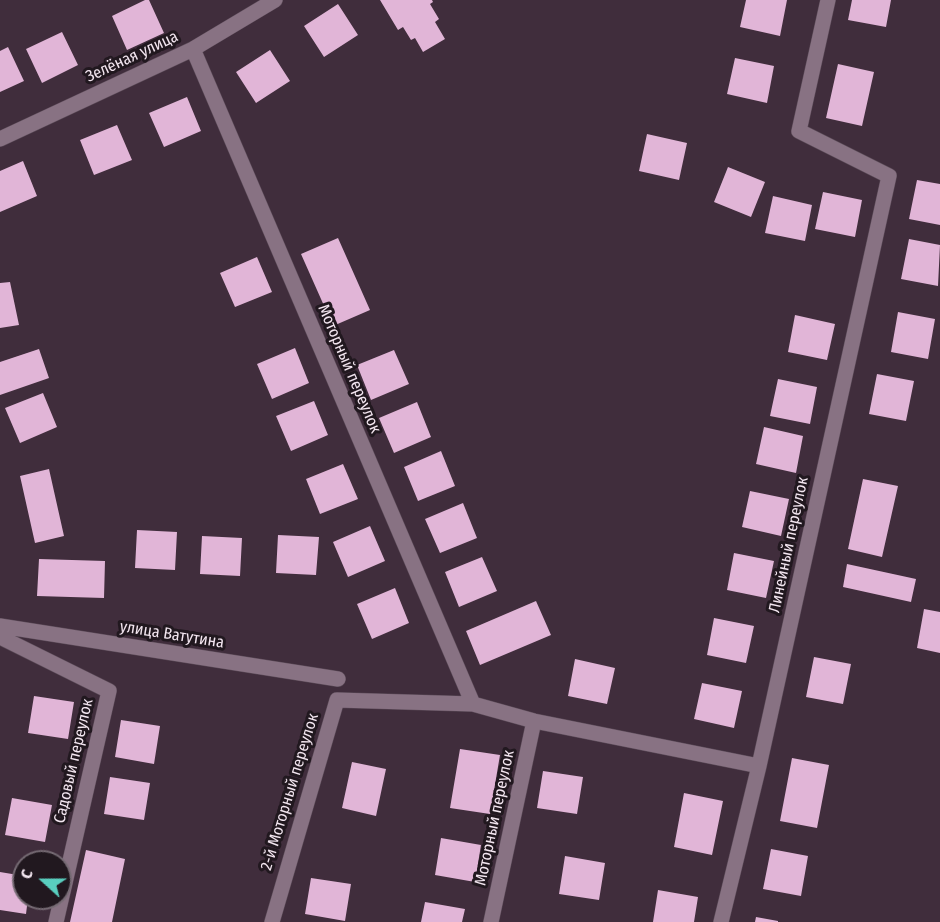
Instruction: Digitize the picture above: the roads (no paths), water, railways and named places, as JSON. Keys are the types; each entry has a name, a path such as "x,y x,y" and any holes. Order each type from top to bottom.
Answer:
{"street":[{"name":"Зелёная улица","path":"0,139 193,49 275,0"},
{"name":"Линейный переулок","path":"721,922 759,766 889,176 799,131 828,0"},
{"name":"Моторный переулок","path":"193,49 473,704"},
{"name":"улица Ватутина","path":"0,626 338,679"},
{"name":"Садовый переулок","path":"0,637 109,691 56,922"},
{"name":"2-й Моторный переулок","path":"272,922 337,700 473,704"},
{"path":"473,704 534,722 759,766"},
{"name":"Моторный переулок","path":"491,922 534,722"}]}
